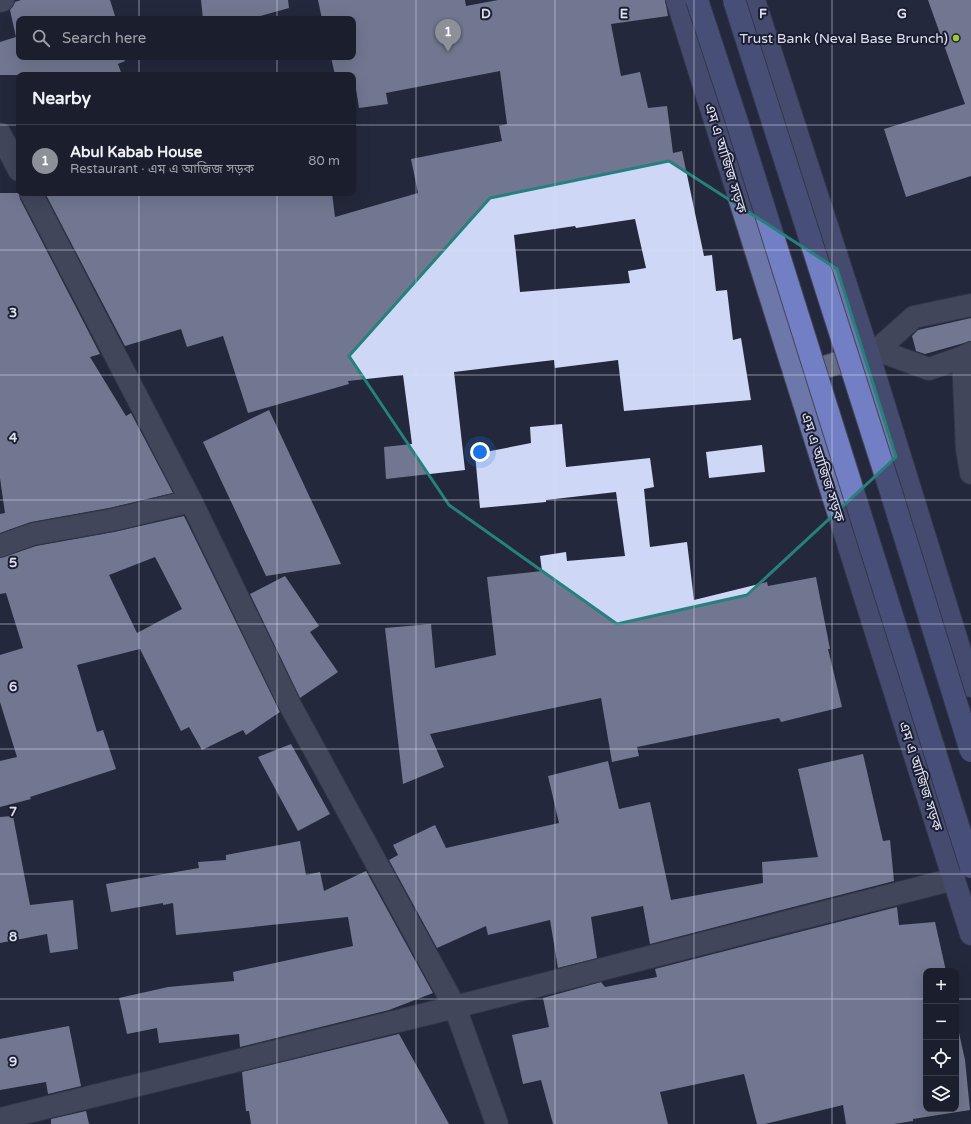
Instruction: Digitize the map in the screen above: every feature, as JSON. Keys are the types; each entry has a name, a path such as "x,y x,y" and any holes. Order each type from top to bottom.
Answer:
{"highway":[{"path":"697,0 738,125 962,873"},
{"path":"734,0 884,470 971,751"}],"main road":[{"name":"এম এ আজিজ সড়ক","path":"677,0 795,377 962,873 971,934"},
{"path":"754,0 872,351 971,686"}],"street":[{"path":"0,134 16,164"},
{"path":"33,196 191,501 290,705 455,1007 497,1124"},
{"path":"795,377 872,351 914,317 971,305"},
{"path":"872,351 929,369 967,355 967,449 971,473"},
{"path":"0,546 34,534 112,520 191,501"},
{"path":"0,1119 455,1007 962,873"}],"highlighted area":[{"path":"669,161 837,269 896,457 747,595 617,624 449,505 349,356 490,198"}],"building":[{"path":"21,0 110,0 115,16 16,16 16,37 10,10 15,2"},
{"path":"201,0 288,0 289,8 261,16 203,16"},
{"path":"318,0 465,0 466,6 498,0 665,0 668,16 611,24 621,76 640,72 648,108 667,106 673,153 682,151 704,256 712,255 716,291 727,290 733,340 741,338 751,400 624,411 618,360 555,368 554,360 454,372 465,470 386,479 384,447 412,444 403,375 348,381 349,384 248,413 223,336 187,347 181,329 125,346 47,196 332,196 335,217 418,193 411,159 502,141 499,126 507,124 500,71 386,93 388,104 359,108 356,89 356,72 334,72 332,60 356,60 356,16 321,16","holes":["635,219 646,268 628,271 630,283 520,292 514,235"]},
{"path":"928,0 971,0 971,176 906,197 884,129 965,104"},
{"path":"16,37 16,60 125,61 118,64 121,72 16,72 16,75 0,75 0,42"},
{"path":"0,193 16,193 16,196 20,196 100,354 90,357 126,416 131,413 173,493 109,508 31,522 0,533 0,514 5,513 0,478"},
{"path":"971,318 971,341 925,354 916,351 912,336 918,330"},
{"path":"269,410 341,564 266,576 203,442"},
{"path":"562,424 566,467 650,458 654,487 644,489 650,547 687,542 694,600 767,582 768,586 816,577 830,649 828,649 842,707 781,722 779,718 637,747 639,756 612,762 601,698 430,734 444,767 403,784 385,628 431,624 435,668 496,655 487,577 542,571 540,556 566,552 567,561 625,556 616,492 546,500 546,502 480,508 475,454 531,443 530,427"},
{"path":"762,445 765,472 709,478 706,452"},
{"path":"184,516 280,712 246,735 243,730 202,750 189,727 181,731 140,649 77,665 97,732 103,730 116,769 30,797 31,799 0,807 0,761 17,757 0,702 0,655 23,648 6,593 0,594 0,558 36,546 114,532","holes":["155,557 182,609 137,633 109,575"]},
{"path":"285,576 319,626 310,632 338,672 300,698 250,594"},
{"path":"291,744 330,814 298,831 258,757"},
{"path":"863,754 883,841 890,840 894,881 650,944 643,906 591,917 597,958 558,968 550,920 488,935 486,926 437,948 389,860 398,855 393,845 435,825 446,848 559,823 548,776 608,761 619,809 650,802 671,900 763,883 762,862 818,857 798,769"},
{"path":"13,816 30,905 73,900 78,949 50,953 47,934 0,943 0,817"},
{"path":"300,841 306,875 320,872 324,891 366,871 433,993 389,1010 240,1047 239,1034 159,1043 157,1028 127,1034 119,998 168,987 234,981 233,972 353,946 348,917 176,935 173,903 163,905 163,903 111,912 106,884 199,868 198,862 226,860 226,855"},
{"path":"897,907 899,925 935,922 945,968 923,968 923,1112 957,1112 913,1119 913,1121 894,1124 846,1124 843,1105 765,1124 757,1124 744,1074 660,1092 668,1124 553,1124 541,1080 523,1084 512,1035 549,1027 543,998 601,982 605,987 657,977 655,969"},
{"path":"69,1026 81,1086 48,1094 46,1082 0,1090 0,1039"},
{"path":"959,1033 965,1060 970,1110 959,1112"},
{"path":"399,1034 449,1124 251,1124 249,1111 246,1111 242,1072"},
{"path":"86,1111 89,1124 51,1124 51,1119"}],"place":[{"name":"Trust Bank (Neval Base Brunch)","path":"956,38"},
{"name":"Abul Kabab House","path":"448,52"}]}
